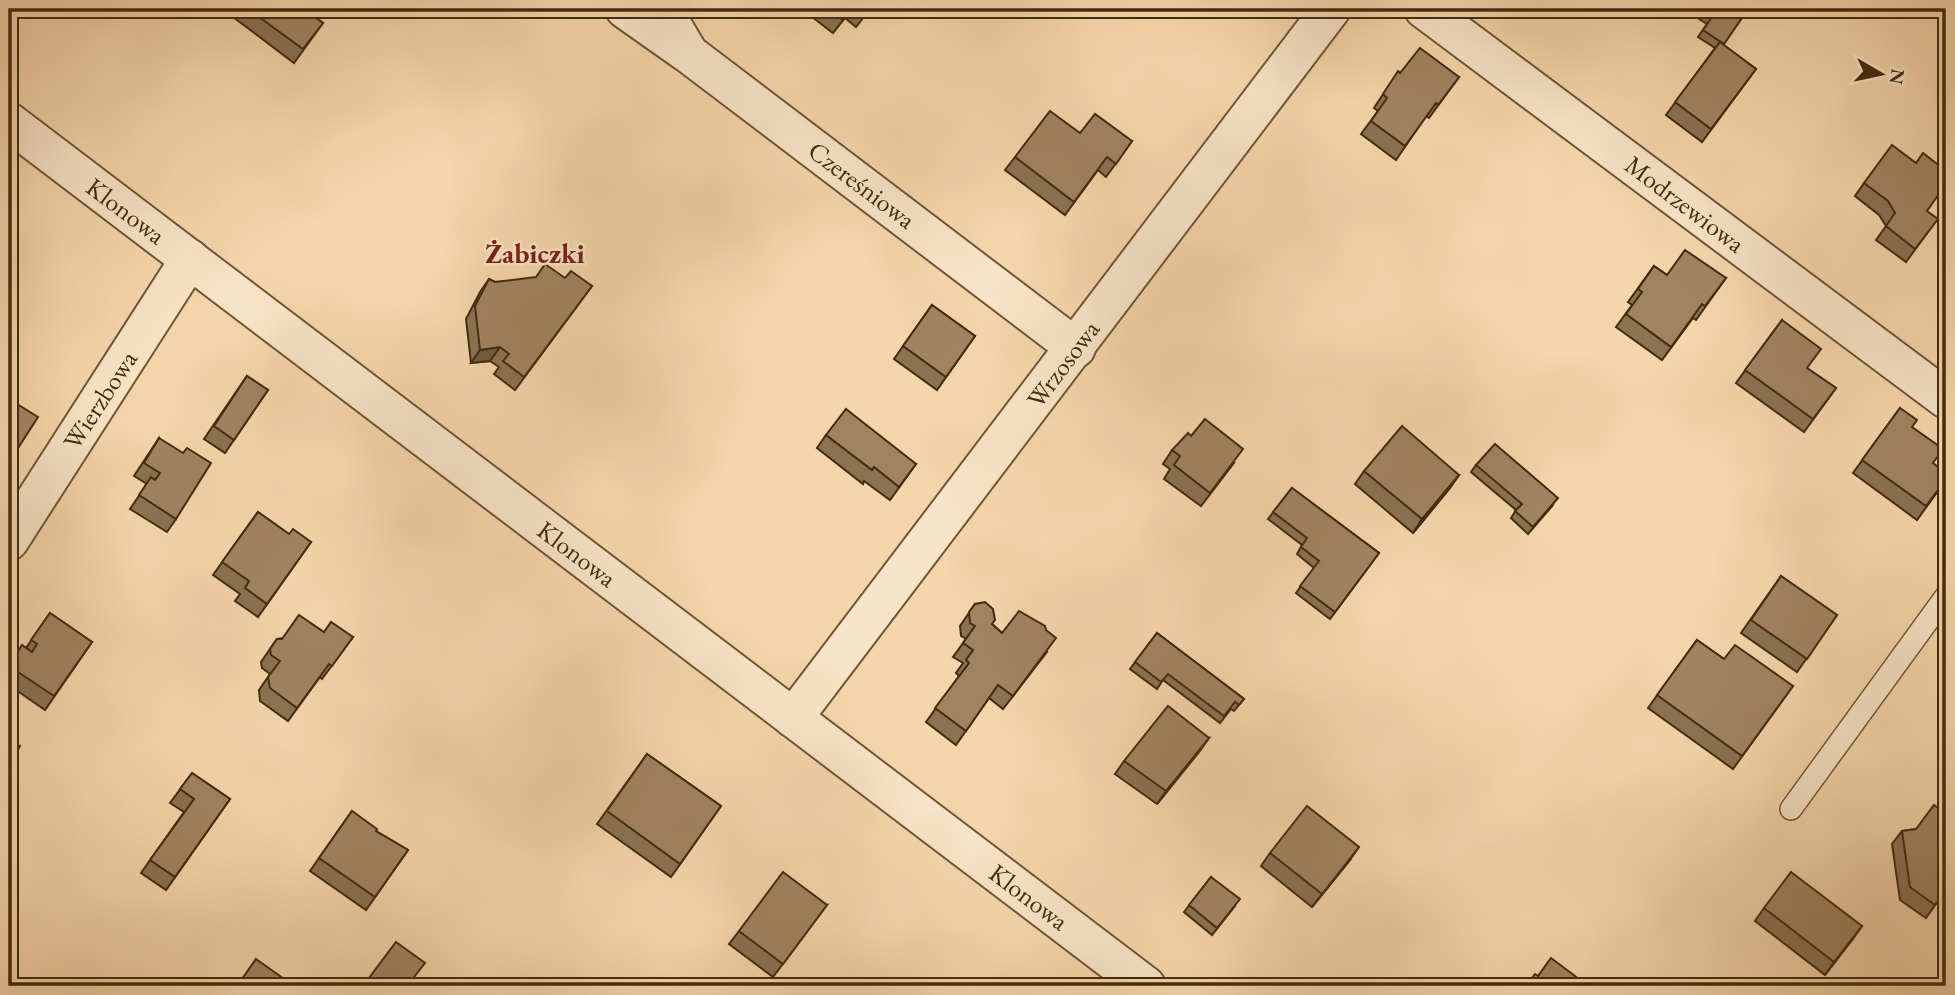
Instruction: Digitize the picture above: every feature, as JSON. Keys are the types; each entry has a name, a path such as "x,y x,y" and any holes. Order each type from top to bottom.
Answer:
{"street":[{"path":"625,9 689,54"},
{"name":"Czereśniowa","path":"673,9 670,22 689,54 1076,348"},
{"name":"Wrzosowa","path":"793,718 1331,9"},
{"name":"Modrzewiowa","path":"1424,9 1946,400"},
{"name":"Klonowa","path":"9,122 1146,986"},
{"name":"Wierzbowa","path":"9,541 190,259"}],"lane":[{"path":"1791,808 1946,596"}],"building":[{"path":"248,9 304,9 323,23 303,49"},
{"path":"828,9 851,9 843,20"},
{"path":"1706,9 1748,9 1724,44 1703,30 1712,17 1703,12"},
{"path":"1720,42 1756,69 1711,129 1675,102"},
{"path":"1420,48 1459,77 1405,146 1371,121 1387,98 1383,94 1398,71 1400,73"},
{"path":"1050,111 1080,133 1095,114 1132,141 1116,164 1107,157 1074,202 1015,157"},
{"path":"1892,145 1916,163 1923,153 1946,171 1946,184 1927,211 1938,219 1915,249 1886,226 1895,213 1888,201 1864,183"},
{"path":"1685,250 1726,278 1705,306 1702,304 1671,347 1626,314 1642,292 1638,289 1654,266 1667,275"},
{"path":"545,264 565,278 571,271 592,286 524,377 503,361 509,354 500,347 480,350 475,306 489,279 495,282 536,277"},
{"path":"932,305 975,336 946,377 903,346"},
{"path":"1782,320 1821,349 1807,368 1836,388 1813,419 1745,370"},
{"path":"247,376 268,390 234,440 214,426"},
{"path":"9,399 38,417 9,462"},
{"path":"1900,408 1917,420 1912,427 1943,449 1933,463 1946,473 1946,479 1926,506 1862,460"},
{"path":"846,409 916,464 899,487 826,435"},
{"path":"1205,419 1243,449 1210,493 1174,465 1180,456 1172,450 1188,433 1191,436"},
{"path":"1402,426 1459,475 1422,519 1364,471"},
{"path":"159,438 183,453 187,448 211,463 176,519 139,495 151,477 155,480 160,473 144,463"},
{"path":"1495,444 1558,498 1533,527 1515,511 1522,504 1476,465"},
{"path":"1292,488 1379,553 1335,612 1300,586 1319,561 1301,547 1307,538 1273,512"},
{"path":"258,512 289,534 293,529 311,542 267,604 245,588 249,581 222,562"},
{"path":"1781,576 1837,615 1807,659 1751,620"},
{"path":"985,602 993,609 995,620 992,624 1002,633 1019,611 1045,626 1056,638 1013,696 998,685 966,731 935,708 969,663 966,660 973,650 963,643 975,626 970,623 969,612 975,604"},
{"path":"50,613 92,642 54,696 9,666 22,645 32,652 37,644 31,640"},
{"path":"299,615 324,632 331,622 353,637 332,666 329,664 297,708 270,688 268,677 280,661 271,655 270,649 277,639 282,639"},
{"path":"1157,633 1244,699 1239,705 1235,702 1224,716 1168,674 1161,682 1135,662"},
{"path":"1697,640 1724,659 1735,645 1793,686 1742,756 1657,695"},
{"path":"1168,706 1209,738 1166,791 1124,761"},
{"path":"9,739 20,746 9,765"},
{"path":"647,754 721,806 680,864 607,811"},
{"path":"192,773 230,799 175,877 150,860 194,799 180,789"},
{"path":"1934,805 1946,814 1946,889 1935,905 1910,887 1902,831 1916,829"},
{"path":"1307,806 1359,847 1322,894 1270,853"},
{"path":"352,811 377,829 376,831 408,850 375,897 319,858"},
{"path":"783,872 827,905 783,964 739,931"},
{"path":"1791,872 1862,926 1834,962 1764,908"},
{"path":"1211,877 1240,899 1217,928 1189,905"},
{"path":"396,942 425,963 407,986 363,986"},
{"path":"1551,958 1587,985 1526,986 1535,974 1538,976"},
{"path":"256,959 294,986 237,986"}],"district":[{"name":"Żabiczki","path":"535,253"}]}
